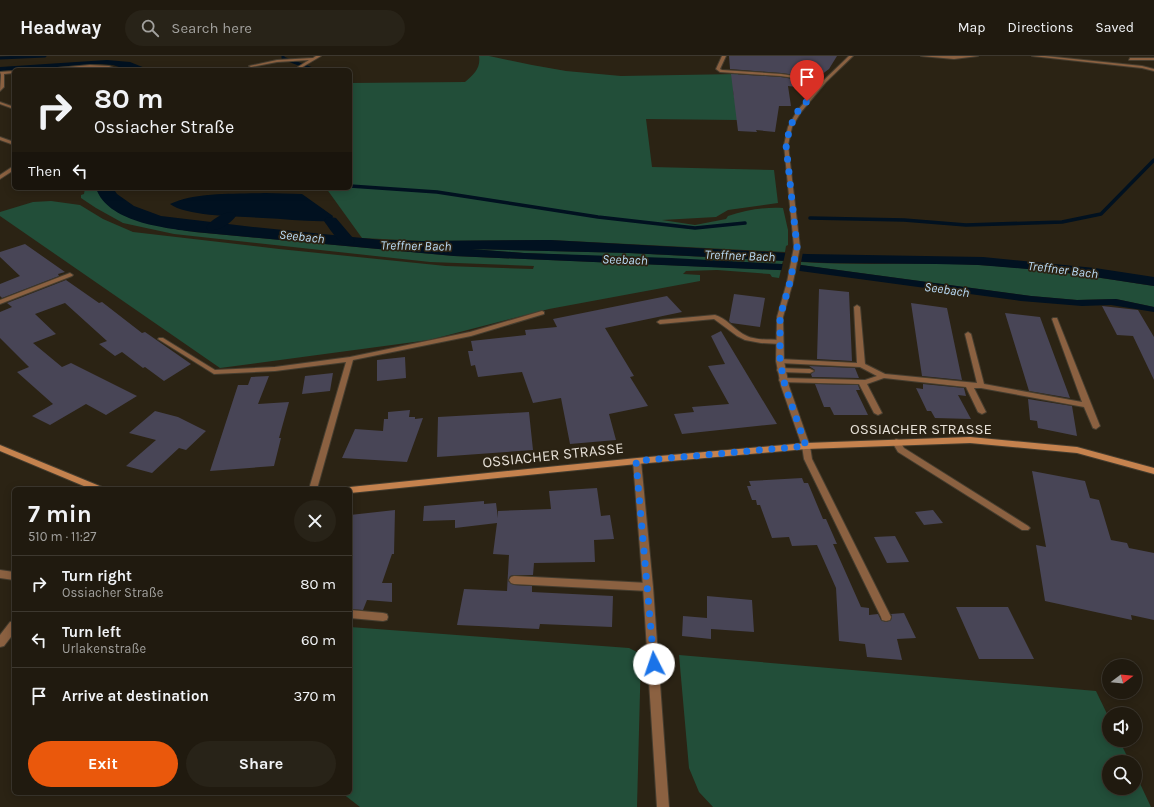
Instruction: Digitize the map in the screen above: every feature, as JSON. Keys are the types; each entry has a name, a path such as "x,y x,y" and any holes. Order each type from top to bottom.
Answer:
{"main road":[{"name":"OSSIACHER STRASSE","path":"352,490 636,461 806,446 970,440 1077,450 1154,472"},
{"path":"0,448 94,487"}],"street":[{"path":"251,66 283,61 313,59 319,56"},
{"path":"724,56 718,69 721,71 781,75 825,81"},
{"path":"851,56 825,81 798,111 790,127 786,145 797,247 780,317 780,361 783,380 806,446 808,459 886,617"},
{"path":"924,56 954,58 976,56"},
{"path":"1034,56 1142,67 1154,70"},
{"path":"1130,58 1152,59 1153,65 1142,67"},
{"path":"299,68 310,63 313,59"},
{"path":"68,68 97,66 113,68"},
{"path":"0,90 3,79 3,74 1,73 12,72"},
{"path":"0,103 12,107"},
{"path":"0,138 12,143"},
{"path":"0,177 12,169"},
{"path":"0,302 70,275"},
{"path":"857,307 861,365"},
{"path":"161,339 214,372 275,369 350,360 471,334 542,313"},
{"path":"660,322 715,317 722,320 742,337 755,341 780,342"},
{"path":"1055,319 1096,426"},
{"path":"968,334 981,386"},
{"path":"314,487 350,360"},
{"path":"780,361 861,365 883,376 981,386 1087,405"},
{"path":"781,370 810,370"},
{"path":"783,380 862,382 883,376"},
{"path":"862,382 878,413"},
{"path":"969,385 982,412"},
{"path":"896,442 901,450 1025,528"},
{"path":"636,461 648,587 665,806"},
{"path":"0,574 12,576"},
{"path":"514,580 648,587"},
{"path":"352,614 382,617"},
{"path":"0,643 12,628"}],"green space":[{"path":"479,56 489,56 566,71 621,76 738,74 742,91 733,91 739,120 646,119 652,167 774,170 778,203 728,210 716,217 662,220 695,225 726,219 728,216 748,211 783,208 788,230 788,245 786,246 785,252 550,240 422,241 362,238 327,190 352,190 352,83 465,82 478,67"},
{"path":"85,190 97,190 101,198 163,227 195,232 454,256 781,270 779,278 772,277 770,274 717,270 686,271 683,274 700,275 700,281 549,309 429,340 220,368 0,216 0,212 33,202 51,201 80,205 103,219 133,232 446,266 533,269 534,266 430,262 174,234 123,223 81,198 81,195 84,194"},
{"path":"469,249 629,253 783,261 782,264 524,253"},
{"path":"801,262 845,264 978,265 1066,273 1154,286 1154,307 1116,299 1077,300 1031,296 801,265"},
{"path":"352,627 629,648 641,654 637,807 360,807 345,795 352,795"},
{"path":"679,655 1096,691 1104,707 1102,707 1102,747 1122,747 1126,755 1102,755 1102,795 1142,795 1142,788 1151,807 713,807 699,792 689,768"}],"water":[{"path":"107,60 130,62 145,68 122,68 113,65 99,64 42,68 12,68 12,70 0,71 0,67"},
{"path":"97,190 114,190 117,194 134,206 161,216 382,240 550,240 807,254 983,257 1095,268 1154,277 1154,286 1062,272 979,265 828,263 629,253 471,249 524,253 671,258 801,265 1031,296 1077,300 1116,299 1154,307 1154,312 1111,305 1082,306 1021,301 800,271 454,256 195,232 138,221 124,216 112,209 102,199"},
{"path":"265,193 302,194 333,216 331,221 305,221 201,214 178,208 170,204 191,197"}],"pier":[{"path":"786,250 803,252 799,273 781,272"}],"building":[{"path":"729,56 837,56 829,69 817,78 781,73 730,69"},
{"path":"731,74 781,77 812,82 806,88 788,86 791,106 779,106 775,132 756,130 757,132 738,131"},
{"path":"25,244 65,272 58,274 59,276 2,298 0,296 0,284 20,276 0,257 0,252"},
{"path":"66,280 99,303 102,302 142,333 145,332 191,364 164,381 145,367 143,368 122,352 115,356 99,344 107,341 65,303 35,314 56,334 33,343 62,367 71,363 137,396 106,415 86,404 50,425 32,416 53,404 17,372 29,367 0,338 0,312 12,307 7,303"},
{"path":"819,289 849,292 852,361 817,359"},
{"path":"734,294 765,298 760,327 731,323 729,321"},
{"path":"667,296 682,312 605,328 634,376 630,377 648,406 609,414 616,440 570,444 561,398 533,403 522,372 478,377 475,365 471,366 468,351 473,351 471,341 526,335 525,330 557,327 553,319"},
{"path":"911,303 947,308 962,380 922,376"},
{"path":"1102,306 1138,310 1154,337 1154,380 1133,336 1117,335"},
{"path":"1005,313 1040,317 1070,398 1029,391"},
{"path":"721,331 777,424 682,434 674,414 694,412 692,407 729,404 708,366 725,364 711,336"},
{"path":"405,357 406,378 377,381 377,360"},
{"path":"809,366 855,368 859,378 812,377 811,374 815,370"},
{"path":"333,373 330,391 302,394 305,376"},
{"path":"269,376 258,404 289,402 279,438 281,438 274,466 210,471 238,385 248,385 251,377"},
{"path":"815,384 858,385 860,390 856,390 868,415 834,415 830,407 824,407"},
{"path":"923,384 964,388 966,396 958,395 971,419 935,418 931,411 927,411 916,388 923,389"},
{"path":"1028,399 1072,406 1077,436 1038,428 1037,421 1030,420"},
{"path":"410,410 409,417 415,417 415,419 423,418 407,462 342,458 355,429 383,431 384,419 388,419 388,412"},
{"path":"155,411 178,417 206,431 186,450 179,448 152,473 126,466 156,440 129,433"},
{"path":"529,412 533,450 437,457 438,417"},
{"path":"1032,471 1085,481 1090,498 1099,500 1111,540 1127,543 1129,548 1154,553 1154,620 1131,615 1132,620 1045,601 1036,545 1046,547"},
{"path":"802,478 804,483 808,483 823,519 826,519 837,544 833,544 861,607 869,608 869,615 878,614 881,620 886,622 891,620 891,614 904,613 916,638 897,639 902,660 867,657 865,644 839,641 836,588 817,545 792,546 789,537 772,538 760,505 757,505 756,500 752,500 747,486 751,486 749,481"},
{"path":"597,488 601,516 610,515 614,539 594,540 595,562 534,563 533,575 514,575 510,576 508,581 514,585 532,586 532,592 613,596 612,627 540,624 539,629 457,625 464,589 507,591 509,555 493,554 497,523 455,528 455,520 423,521 424,506 484,501 484,504 496,503 498,518 498,511 551,509 549,491"},
{"path":"395,510 394,554 392,554 382,583 392,583 392,602 367,600 363,610 352,609 352,515"},
{"path":"933,510 943,523 924,525 915,512"},
{"path":"895,536 909,562 887,563 874,537"},
{"path":"707,596 752,600 754,632 711,629 711,639 682,636 683,616 707,618"},
{"path":"956,607 1008,607 1034,659 979,659"}],"waterway":[{"path":"0,58 45,56"},
{"path":"283,56 283,58 310,68"},
{"path":"810,218 904,220 966,225 1062,222 1101,214 1154,160"},
{"path":"352,186 437,192 598,217 695,228 745,223"},
{"path":"213,227 229,216"},
{"path":"331,221 348,241"}],"route":[{"path":"654,664 636,461 806,446 785,386 780,361 780,317 790,282 797,247 786,145 790,127 798,111 807,101"}],"water label":[{"name":"Seebach","path":"302,236"},
{"name":"Treffner Bach","path":"416,245"},
{"name":"Treffner Bach","path":"740,255"},
{"name":"Seebach","path":"625,259"},
{"name":"Treffner Bach","path":"1063,269"},
{"name":"Seebach","path":"947,289"}]}
